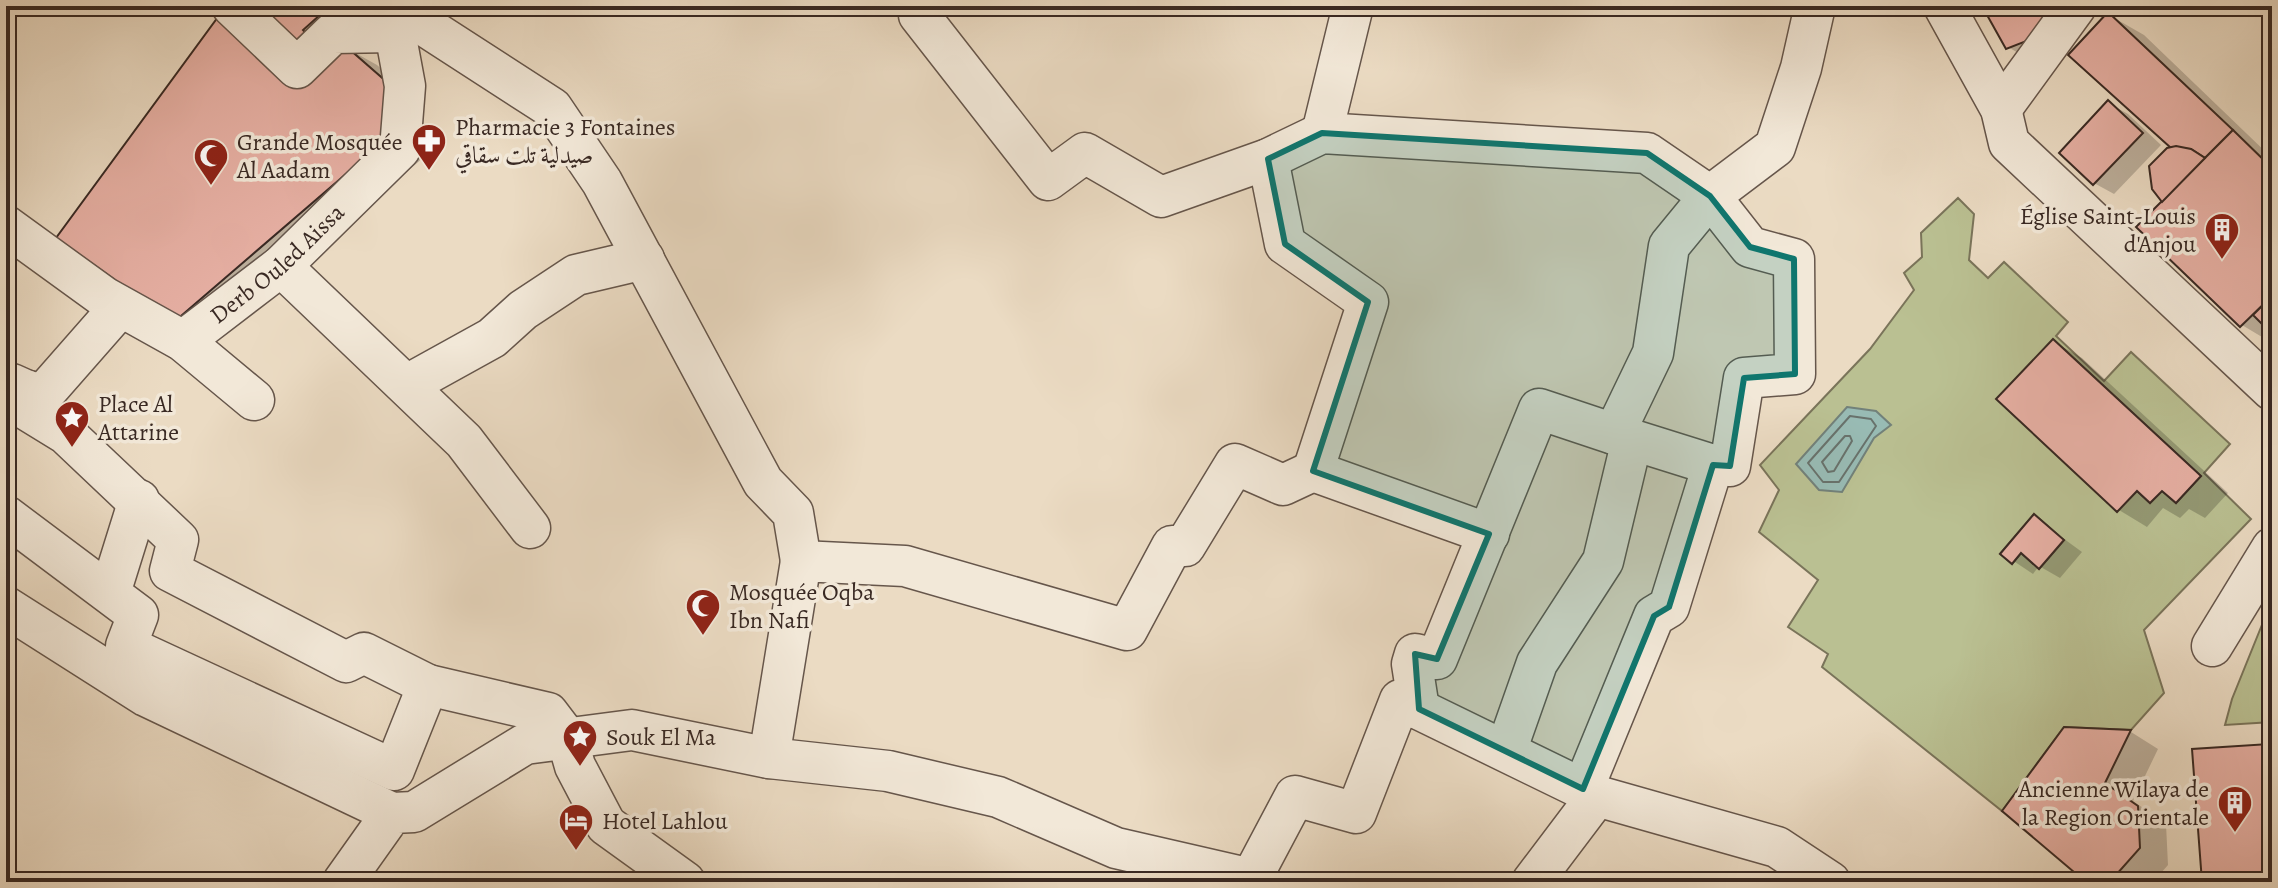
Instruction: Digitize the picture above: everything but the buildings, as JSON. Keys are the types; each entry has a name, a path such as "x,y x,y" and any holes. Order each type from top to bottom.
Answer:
{"street":[{"path":"232,6 297,68 333,33 402,17 552,108 602,182 763,482 793,513 801,561 769,758"},
{"path":"919,6 919,15 1048,180 1085,153 1161,197 1268,159 1322,133 1647,153 1710,196 1750,247 1794,259 1795,374 1744,378 1730,466 1713,465 1539,409 1437,659 1415,654 1412,664 1419,709"},
{"path":"1322,133 1353,6"},
{"path":"1506,751 1537,663 1603,561 1623,437 1653,353 1669,246 1710,196 1775,147 1801,68 1815,6"},
{"path":"1944,6 2001,109 2009,143 2272,390"},
{"path":"2001,109 2076,6"},
{"name":"Derb Ouled Aissa","path":"183,341 281,266 400,149 405,86 402,17"},
{"path":"1268,159 1285,244 1368,302 1313,471"},
{"path":"6,226 120,307 183,341 254,400"},
{"path":"407,385 492,338 523,310 576,275 644,259"},
{"path":"281,266 464,441 530,528"},
{"path":"17,386 41,397 120,307"},
{"path":"17,386 22,407 66,434 178,540 170,571 346,662 364,653 428,685 548,713 571,752 606,825 685,882"},
{"path":"801,561 905,566 1127,630 1172,546 1185,546 1235,464 1283,485 1313,471 1489,534"},
{"path":"1532,882 1590,792 1654,616 1669,607 1713,465"},
{"path":"110,593 139,500"},
{"path":"6,516 138,615 126,646 274,735 392,813 414,812 525,744 571,752 632,730 769,758 888,771 998,797 1116,848 1200,875 1251,879 1295,796 1356,813 1400,700 1590,792 1777,847 1830,882"},
{"path":"2212,646 2272,548"},
{"path":"6,607 146,696 394,770 428,685"},
{"path":"343,882 392,813"}],"highlighted area":[{"path":"1322,133 1647,153 1710,196 1750,247 1794,259 1795,374 1744,378 1730,466 1713,465 1669,607 1654,616 1583,789 1419,709 1415,654 1437,659 1489,534 1313,471 1368,302 1285,244 1268,159"}],"green space":[{"path":"1958,198 1974,214 1969,260 1988,278 2004,262 2068,322 2056,336 2104,381 2131,352 2230,444 2204,473 2251,519 2144,630 2164,693 2131,730 2064,727 2002,811 1822,667 1828,654 1788,627 1818,580 1759,532 1779,490 1760,465 1870,349 1914,290 1904,273 1922,257 1921,233","holes":["2053,339 2201,476 2176,503 2162,491 2150,503 2137,491 2117,511","2034,514 2064,540 2039,569 2021,553 2012,564 2000,554"]},
{"path":"2272,600 2272,722 2225,725 2232,699"}],"water":[{"path":"1847,407 1876,411 1891,425 1874,438 1842,492 1819,490 1796,464"}],"place":[{"name":"Pharmacie 3 Fontaines صيدلية تلت سقاقي","path":"429,172"},
{"name":"Grande Mosquée Al Aadam","path":"211,187"},
{"name":"Église Saint-Louis d'Anjou","path":"2222,261"},
{"name":"Place Al Attarine","path":"72,449"},
{"name":"Mosquée Oqba Ibn Nafi","path":"703,637"},
{"name":"Souk El Ma","path":"580,768"},
{"name":"Ancienne Wilaya de la Region Orientale","path":"2235,834"},
{"name":"Hotel Lahlou","path":"576,852"}]}
